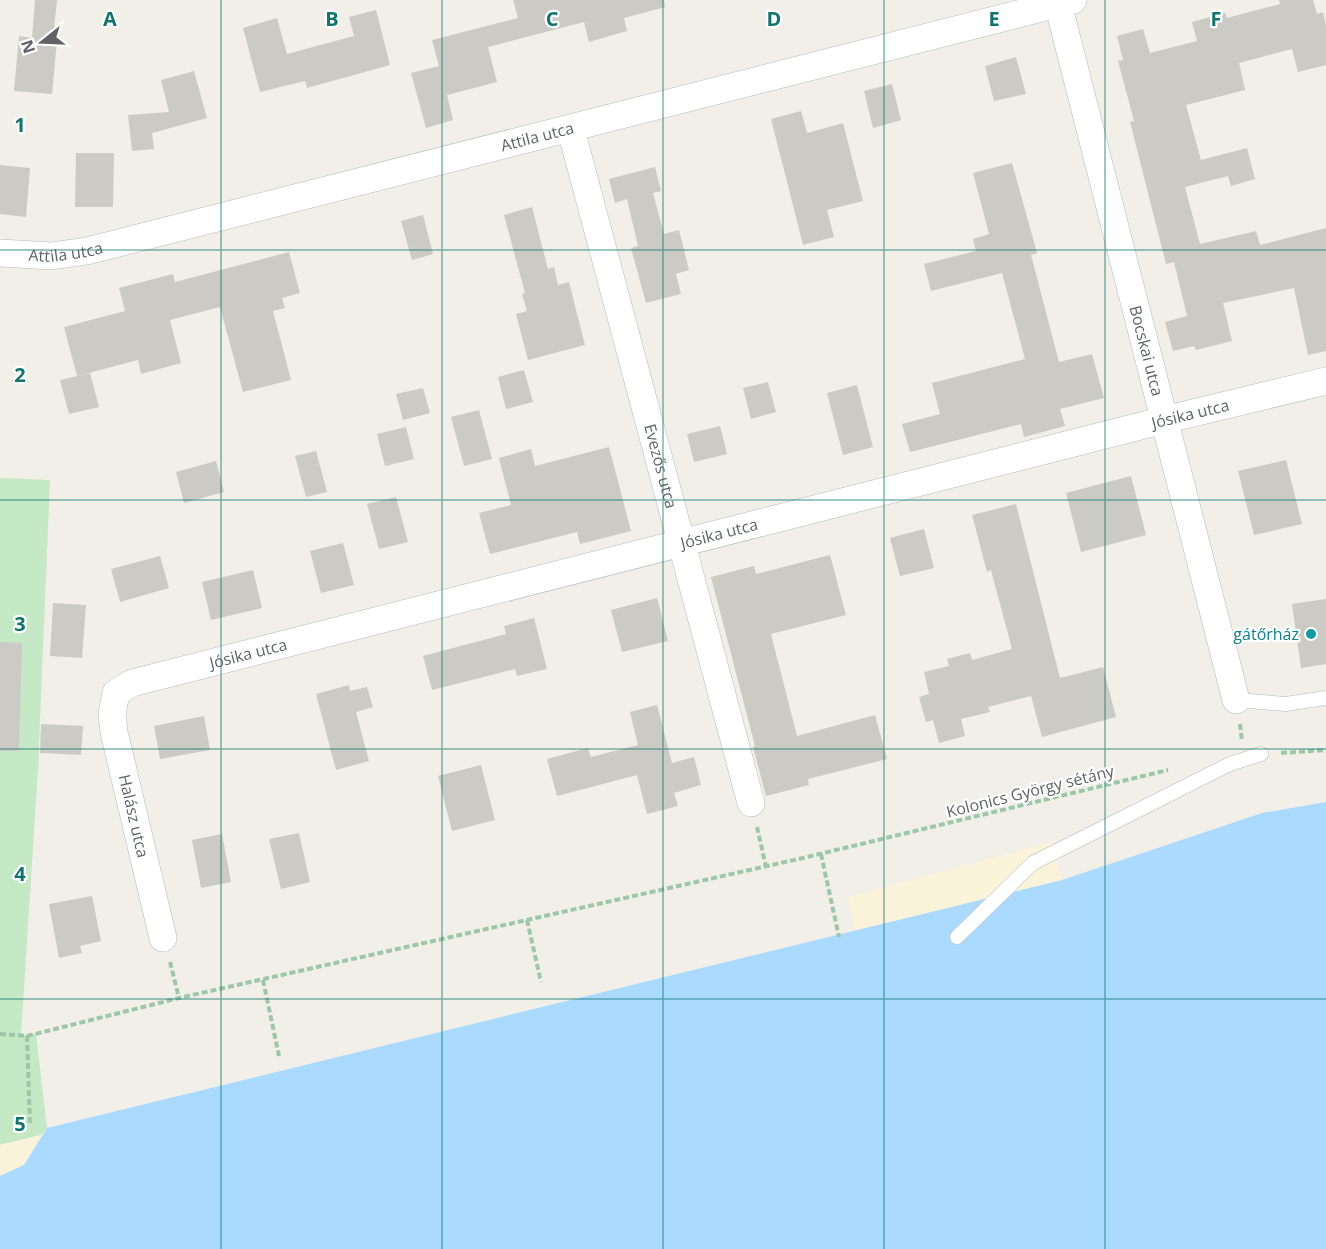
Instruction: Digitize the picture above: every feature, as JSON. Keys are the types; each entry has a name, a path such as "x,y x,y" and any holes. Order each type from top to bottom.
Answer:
{"street":[{"name":"Attila utca","path":"0,254 51,256 87,251 571,130 1063,1"},
{"name":"Bocskai utca","path":"1063,1 1164,420 1236,700"},
{"name":"Evezős utca","path":"571,130 751,803"},
{"name":"Jósika utca","path":"116,693 132,683 1164,420 1326,381"},
{"name":"Halász utca","path":"116,693 112,714 114,732 164,938"}],"lane":[{"path":"1236,700 1286,704 1326,698"},
{"path":"957,937 1033,863 1230,764 1261,754"}],"path":[{"name":"Kolonics György sétány","path":"0,1034 27,1036 179,998 766,867 1171,770"},
{"path":"751,803 766,867"},
{"path":"821,854 839,937"},
{"path":"527,920 542,982"},
{"path":"164,938 179,998"},
{"path":"263,980 279,1056"},
{"path":"27,1036 30,1125"}],"green space":[{"path":"0,478 50,480 38,769 21,1035 36,1034 47,1128 41,1135 0,1145"}],"sand":[{"path":"1052,842 1062,880 855,933 848,897"},
{"path":"41,1135 24,1165 0,1176 0,1145"}],"water":[{"path":"1326,802 1326,1249 0,1249 0,1176 24,1165 47,1128 1062,880 1262,813"}],"building":[{"path":"35,0 57,0 53,39 57,40 52,94 14,91 19,36 32,38"},
{"path":"513,0 664,0 665,7 624,18 627,31 589,42 584,22 488,47 497,82 447,95 453,120 426,128 411,73 439,66 432,40 518,18"},
{"path":"1279,0 1313,0 1317,14 1323,12 1326,25 1326,65 1298,72 1292,49 1239,63 1245,90 1186,105 1201,160 1247,148 1255,179 1231,186 1228,176 1185,187 1200,244 1256,231 1260,245 1326,228 1326,351 1308,355 1294,288 1223,303 1232,341 1196,350 1194,346 1173,351 1165,322 1187,316 1174,262 1166,264 1130,122 1134,121 1118,61 1123,60 1117,36 1143,29 1150,53 1197,41 1192,22 1225,13 1227,18 1280,4"},
{"path":"376,10 390,65 307,88 305,81 260,92 243,28 277,18 287,54 354,36 349,17"},
{"path":"1016,57 1026,94 994,101 985,66"},
{"path":"194,71 207,118 152,133 154,149 132,151 128,115 169,112 161,80"},
{"path":"892,84 901,120 873,128 864,91"},
{"path":"801,111 807,133 843,123 863,201 827,210 834,237 803,245 771,119"},
{"path":"76,153 114,153 113,207 75,207"},
{"path":"1012,163 1037,253 1031,255 1059,362 1092,354 1104,398 1060,409 1065,426 1024,437 1021,424 910,452 902,424 940,414 932,383 1025,359 1002,273 931,291 924,264 976,251 973,239 989,234 973,173"},
{"path":"0,165 30,168 26,217 0,214"},
{"path":"655,167 661,191 653,193 664,234 679,230 689,270 676,274 681,294 646,303 631,248 638,246 627,199 615,203 609,179"},
{"path":"532,207 548,269 554,267 558,285 569,282 585,345 528,360 516,314 527,311 522,294 525,293 504,215"},
{"path":"423,215 433,254 412,260 401,221"},
{"path":"289,252 300,293 282,298 285,308 273,311 291,380 243,392 220,307 170,320 181,363 141,374 138,360 77,376 64,327 125,311 119,288 173,274 175,282"},
{"path":"524,370 533,402 506,409 498,377"},
{"path":"90,373 99,407 69,414 60,380"},
{"path":"768,382 776,412 751,419 743,388"},
{"path":"857,385 873,447 843,455 827,393"},
{"path":"423,388 430,413 403,420 396,394"},
{"path":"479,410 492,459 464,466 451,417"},
{"path":"720,426 727,454 694,462 687,434"},
{"path":"406,427 414,459 385,466 377,434"},
{"path":"609,447 631,531 580,544 577,532 490,554 479,513 511,505 499,458 531,449 535,466"},
{"path":"316,451 327,492 306,497 295,456"},
{"path":"1286,460 1302,524 1254,535 1238,471"},
{"path":"216,461 224,492 184,503 176,472"},
{"path":"1131,476 1146,535 1081,552 1066,493"},
{"path":"396,497 408,542 379,549 367,504"},
{"path":"1016,504 1060,678 1103,667 1116,717 1042,737 1031,696 988,707 990,712 961,719 965,736 939,743 933,720 926,722 919,697 929,694 924,672 949,666 947,659 970,653 972,660 1012,649 991,570 987,572 972,515"},
{"path":"924,529 934,568 900,576 890,538"},
{"path":"343,543 354,585 321,593 310,551"},
{"path":"830,555 846,615 771,634 797,736 875,715 887,759 808,779 809,785 766,796 711,577 754,566 756,574"},
{"path":"160,556 169,588 120,602 111,569"},
{"path":"253,570 262,608 211,620 202,582"},
{"path":"657,598 668,641 622,652 611,610"},
{"name":"gátőrház","path":"1326,599 1326,664 1301,668 1292,604"},
{"path":"53,603 86,605 82,658 50,656"},
{"path":"534,618 547,669 517,676 515,669 432,690 423,656 506,634 504,626"},
{"path":"0,642 22,643 19,751 0,751"},
{"path":"349,685 350,691 367,687 373,707 356,712 369,761 336,770 316,694"},
{"path":"657,705 672,763 694,757 701,785 674,793 678,806 647,814 637,775 557,796 547,759 588,748 591,757 638,745 630,712"},
{"path":"204,716 210,750 160,759 154,726"},
{"path":"41,724 83,726 81,755 40,753"},
{"path":"481,765 495,820 452,831 438,776"},
{"path":"299,833 310,882 281,889 269,839"},
{"path":"222,834 231,882 201,888 192,840"},
{"path":"92,896 101,941 80,946 82,953 59,958 49,904"}],"place":[{"name":"gátőrház","path":"1311,634"}]}
